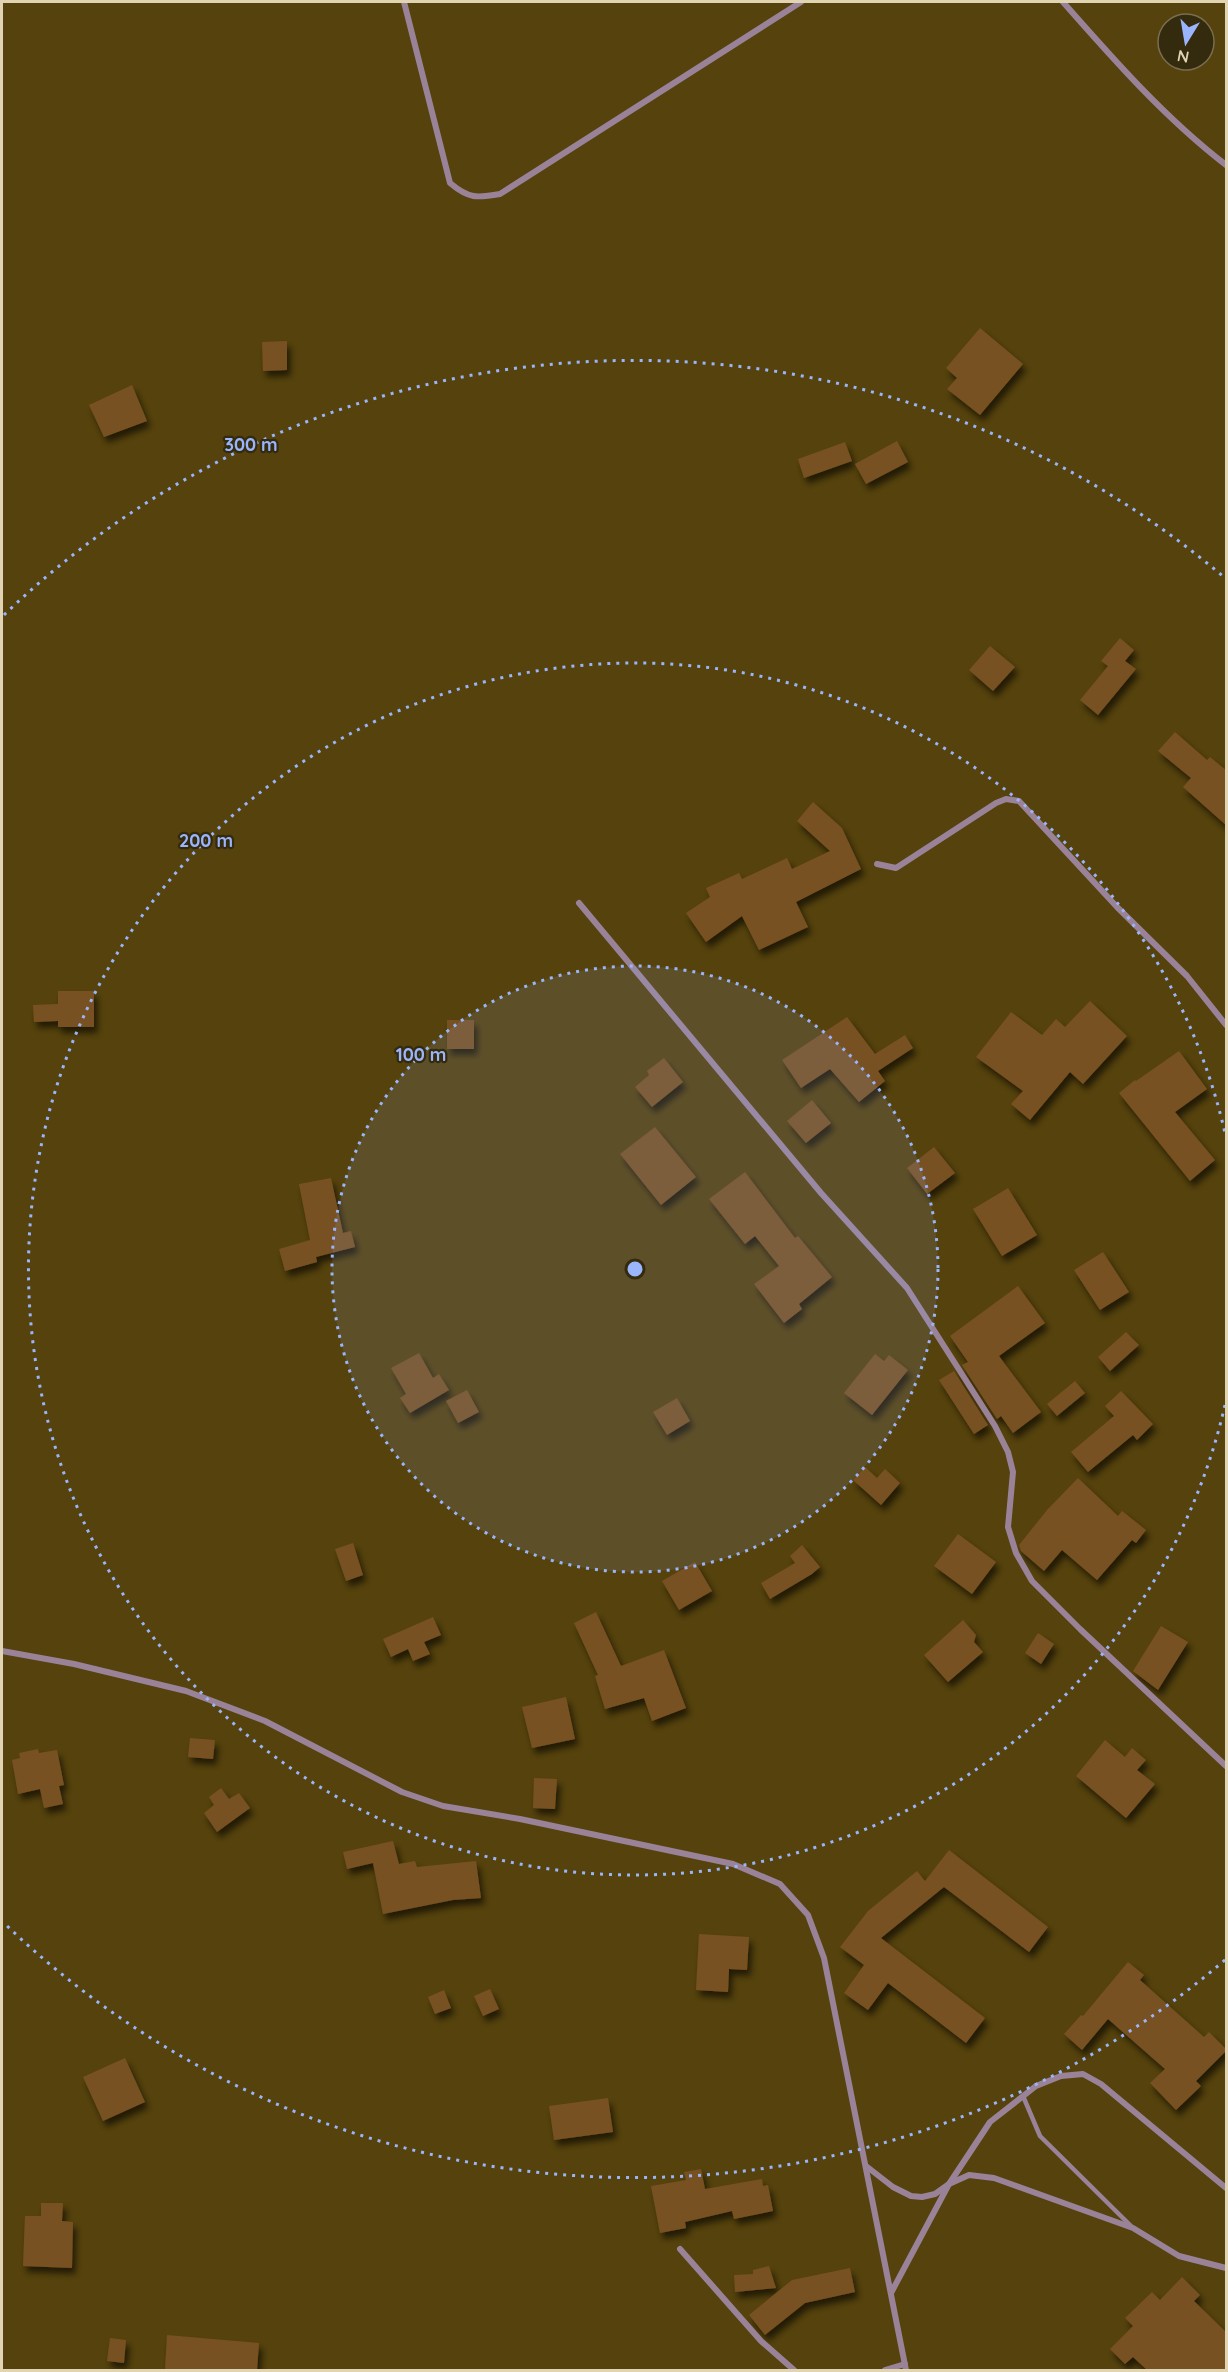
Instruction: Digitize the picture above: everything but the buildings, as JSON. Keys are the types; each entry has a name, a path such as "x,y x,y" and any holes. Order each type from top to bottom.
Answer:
{"street":[{"path":"404,2 450,183 463,194 478,198 500,194 801,2"},
{"path":"1063,2 1130,78 1190,137 1227,165"},
{"path":"877,864 896,868 996,803 1006,798 1019,801 1187,976 1227,1025"},
{"path":"579,903 821,1193 907,1288 995,1426 1008,1452 1013,1472 1008,1527 1016,1553 1032,1581 1227,1766"},
{"path":"2,1651 74,1664 186,1691 265,1720 402,1792 443,1806 520,1818 733,1864 780,1884 808,1915 824,1958 905,2367 885,2370"},
{"path":"891,2294 949,2184 990,2122 1036,2086 1061,2076 1083,2074 1101,2084 1227,2188"},
{"path":"866,2166 893,2187 911,2196 922,2197 935,2194 949,2184 969,2175 994,2178 1133,2228 1179,2256 1227,2268"},
{"path":"680,2249 761,2341 794,2370"}],"lane":[{"path":"1023,2096 1040,2136 1133,2228"}]}
